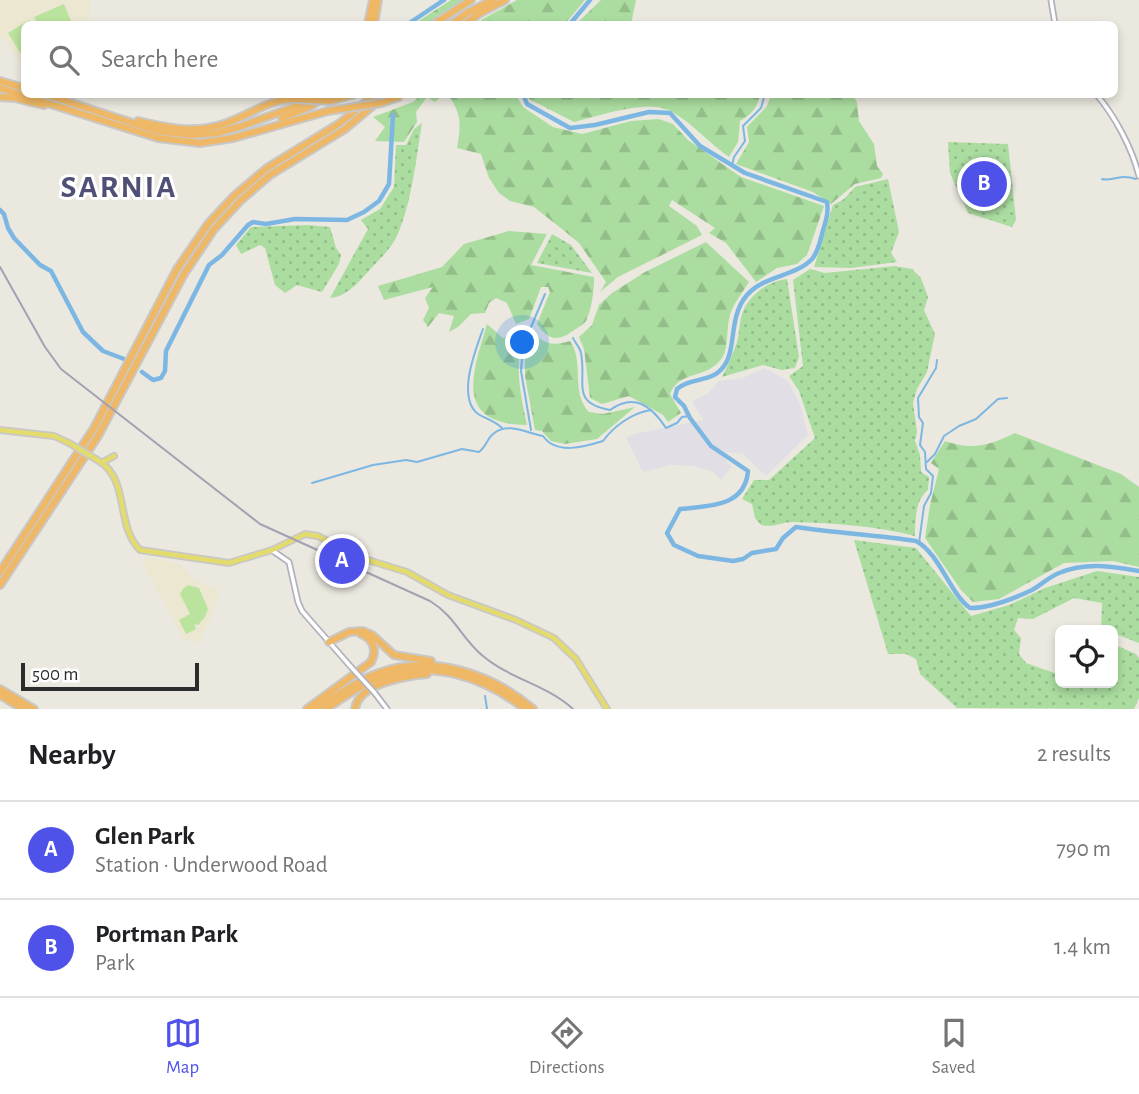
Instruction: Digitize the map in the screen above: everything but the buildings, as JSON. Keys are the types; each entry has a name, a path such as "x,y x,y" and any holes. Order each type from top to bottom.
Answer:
{"highway":[{"path":"370,21 373,0"},
{"path":"375,21 379,0"},
{"path":"439,21 471,0"},
{"path":"444,21 476,0"},
{"path":"456,21 493,0"},
{"path":"469,21 505,0"},
{"path":"0,81 21,87"},
{"path":"0,88 21,95"},
{"path":"0,97 15,98 87,116"},
{"path":"31,98 159,138 209,143 328,111 387,102 396,98"},
{"path":"56,98 167,133 203,135 242,126 297,106 311,98"},
{"path":"192,142 229,136 269,123 299,112 322,98"},
{"path":"106,114 162,127 195,130 224,124 272,102 342,98"},
{"path":"2,583 76,472 131,368 182,261 222,208 267,168 340,123 371,98"},
{"path":"138,354 192,261 228,213 270,175 345,129 382,98"},
{"path":"0,572 70,468 131,368"},
{"path":"331,644 349,632 363,631 372,635 394,655 462,667 487,677 533,709"},
{"path":"307,709 367,665 374,654 372,642 362,635 350,635 331,644"},
{"path":"315,709 367,677 406,666 450,667 497,684"},
{"path":"326,709 372,681 399,672 434,670 474,679 500,691 525,709"},
{"path":"355,709 358,699 367,691 407,676 438,674 474,679"},
{"path":"1,691 23,709"},
{"path":"1,691 34,709"}],"main road":[{"path":"0,424 1,431 58,436 100,461 114,476 127,530 131,541 140,550 223,564 272,550 305,534 315,535 355,556 405,572 448,595 542,632 564,646 576,659 607,709"},
{"path":"100,461 114,456"}],"street":[{"path":"1051,0 1054,21"},
{"path":"1099,98 1118,128 1135,161 1139,176"},
{"path":"272,550 289,562 298,602 308,619 387,709"}],"shaded area":[{"path":"0,0 90,0 89,21 21,21 21,63 0,34"},
{"path":"765,368 788,381 800,404 808,435 766,476 743,454 726,452 725,459 732,467 721,480 712,471 692,466 670,465 643,472 626,438 704,420 693,404 694,400 707,394 719,381 743,378"},
{"path":"146,557 180,564 193,578 220,591 198,645 191,638 187,641 184,639 142,562"}],"green space":[{"path":"451,0 463,0 433,21 419,21"},
{"path":"517,0 585,0 568,21 481,20"},
{"path":"601,0 636,0 632,21 579,21"},
{"path":"64,4 71,21 36,21 34,17"},
{"path":"21,25 21,54 8,33"},
{"path":"418,98 426,98 416,112 417,122 404,142 375,141 385,127 373,117"},
{"path":"450,98 518,98 523,107 553,127 582,134 631,121 659,119 673,124 688,140 741,177 824,206 807,255 797,264 777,268 756,282 726,243 709,233 715,228 672,200 669,206 697,226 702,235 618,277 600,292 606,282 579,243 534,207 510,201 499,193 489,178 481,154 457,148 459,120"},
{"path":"759,98 753,110 740,121 738,142 729,157 681,118 664,109 625,109 574,122 529,99"},
{"path":"770,98 855,98 859,121 874,144 877,166 883,174 881,178 855,184 831,204 813,192 736,164 749,142 747,127 767,106"},
{"path":"422,123 410,195 397,236 383,256 354,286 341,295 330,298 368,229 361,220 380,209 394,187 396,145 406,145 414,129"},
{"path":"948,142 1008,144 1016,220 1012,227 968,213 950,173"},
{"path":"888,179 899,232 891,253 897,262 851,268 814,267 833,205 844,199 855,187"},
{"path":"251,227 330,227 341,255 339,264 322,292 297,285 285,293 275,285 265,248 260,245 241,254 236,245"},
{"path":"509,231 547,234 531,265 594,277 590,311 586,321 567,335 553,338 537,324 550,292 548,287 541,287 529,319 516,324 507,303 496,298 489,303 485,313 471,314 449,332 454,316 439,313 428,327 423,320 429,308 425,298 433,287 384,300 378,286 442,267 464,244"},
{"path":"552,234 571,245 592,273 537,263"},
{"path":"706,242 749,282 731,311 722,358 716,365 687,377 674,386 670,394 681,413 668,422 663,415 629,396 602,404 590,398 584,349 579,337 592,325 599,305 612,293 645,272"},
{"path":"895,266 912,269 921,278 928,297 924,310 935,334 927,372 917,389 913,403 917,432 915,441 920,455 921,472 929,477 928,490 920,500 917,511 915,536 840,524 793,522 761,525 755,518 752,504 742,499 754,480 769,480 815,438 799,391 789,376 803,366 793,280 810,269 825,273"},
{"path":"787,279 799,357 795,368 782,370 763,365 722,377 737,342 741,317 747,303 768,285"},
{"path":"487,324 503,338 526,329 519,365 520,389 527,425 503,422 487,416 478,405 474,392 474,377"},
{"path":"532,331 549,343 570,341 577,358 580,395 589,412 603,414 635,407 597,439 565,444 551,441 542,431 535,430 525,376 525,352"},
{"path":"1015,433 1121,474 1139,487 1139,567 1113,561 1064,563 999,599 973,602 961,590 925,538 939,469 931,463 945,441 973,446 997,441"},
{"path":"854,540 916,548 971,616 1009,605 1045,588 1097,571 1139,577 1139,643 1118,635 1118,625 1101,625 1102,603 1074,598 1033,619 1018,618 1014,630 1021,638 1019,654 1026,663 1055,673 1055,688 1118,688 1118,646 1136,654 1139,658 1139,698 1134,709 957,708 920,674 916,659 906,654 888,654"},
{"path":"188,585 199,588 208,609 198,625 194,624 196,629 186,634 179,620 190,614 180,594"}],"waterway":[{"path":"412,21 444,0"},
{"path":"572,21 590,0"},
{"path":"525,98 527,104 570,128 649,112 670,113 700,146 745,173 827,202 825,222 812,259 805,265 754,288 737,313 728,359 724,366 708,378 677,389 675,397 711,446 748,471 745,483 733,498 713,505 680,509 667,533 674,545 698,556 733,561 752,553 776,549 783,538 796,527 916,541 932,555 963,602 970,608 1010,600 1055,575 1079,567 1139,571"},
{"path":"732,165 745,141 743,126 761,108 764,98"},
{"path":"142,372 153,380 161,378 165,371 166,351 209,265 222,255 248,225 253,222 266,224 295,219 347,220 379,201 389,184 393,115"},
{"path":"1102,179 1136,179"},
{"path":"0,210 14,238 40,265 51,271 83,332 103,351 124,359"},
{"path":"531,430 521,371 523,346 545,294"},
{"path":"483,329 470,373 469,396 478,414 502,428"},
{"path":"573,338 580,351 583,390 589,402 610,410 627,402 641,404 654,413 666,428 677,423 682,417 689,416"},
{"path":"919,543 924,506 931,493 933,476 926,469 925,452 920,445 923,423 919,417 918,398 936,368 937,360"},
{"path":"927,462 935,454 944,436 976,419 998,399 1007,398"},
{"path":"312,483 373,465 406,460 417,462 462,449 479,452 493,434 512,428 543,436 555,446 563,448 587,445 603,441 612,430 630,417 651,410"},
{"path":"485,696 487,709"}],"railway":[{"path":"0,267 45,347 61,369 260,524 430,601 446,614 483,656 505,671 552,694 573,709"}],"place":[{"name":"Portman Park","path":"984,184"},
{"name":"Glen Park","path":"342,561"}],"district":[{"name":"SARNIA","path":"119,186"}]}
